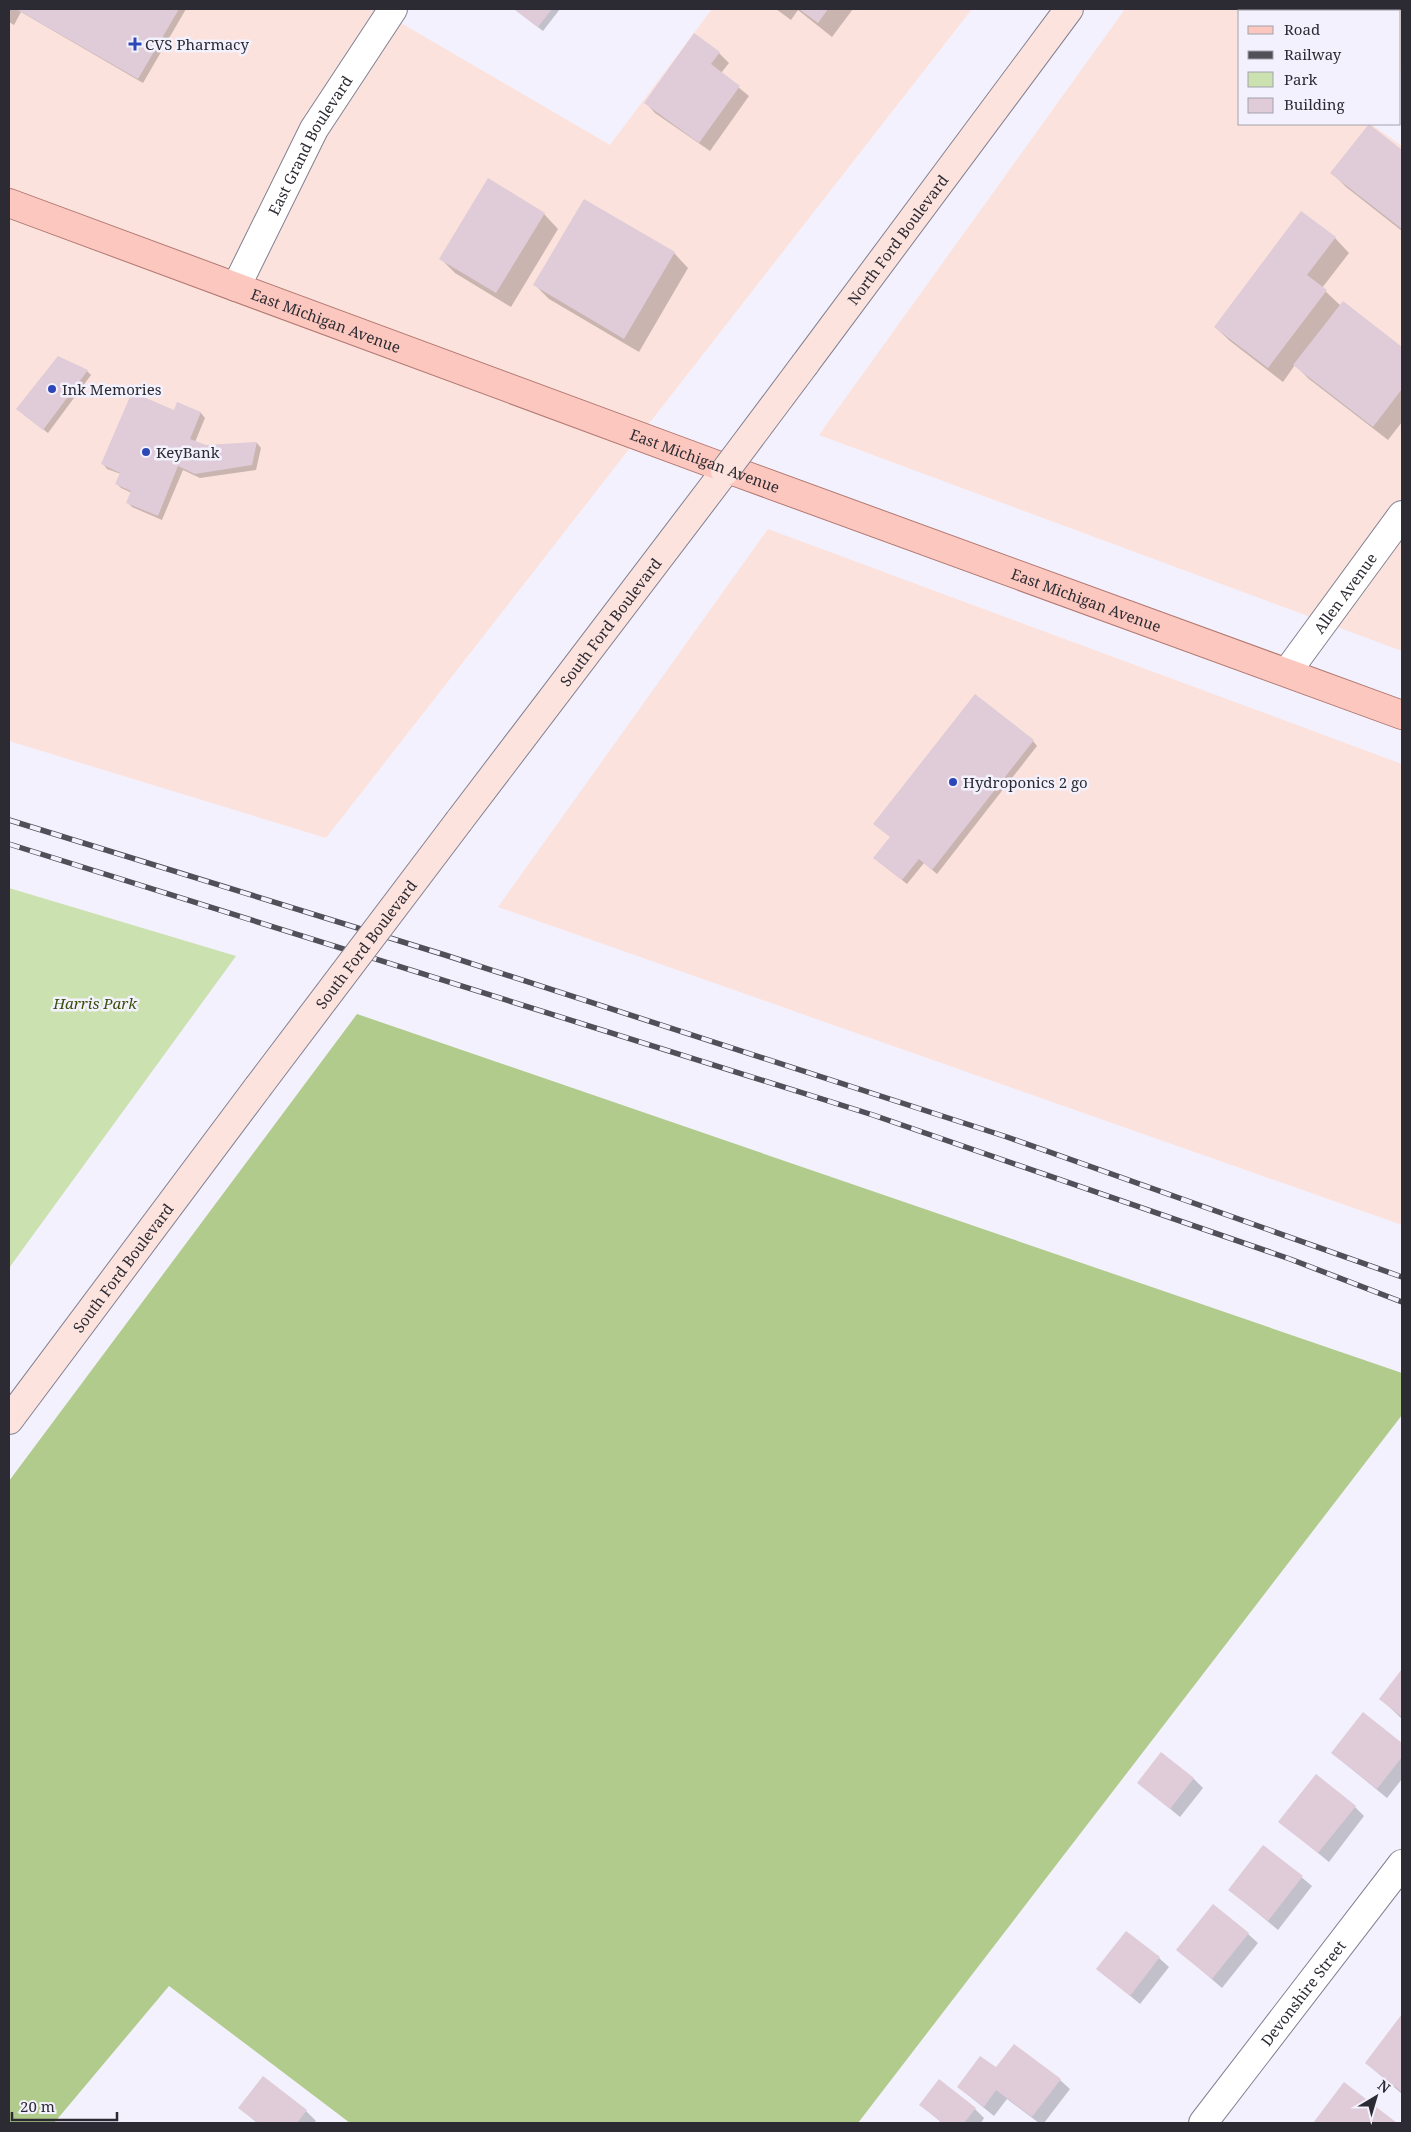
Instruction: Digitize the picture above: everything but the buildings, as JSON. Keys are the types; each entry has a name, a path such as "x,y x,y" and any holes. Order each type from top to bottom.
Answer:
{"main road":[{"name":"North Ford Boulevard","path":"725,471 1069,9"},
{"name":"East Michigan Avenue","path":"9,203 736,472 1402,715"},
{"name":"South Ford Boulevard","path":"9,1420 258,1087 725,471"}],"street":[{"name":"East Grand Boulevard","path":"236,287 314,129 393,9"},
{"name":"Allen Avenue","path":"1287,672 1402,515"},
{"name":"Devonshire Street","path":"1202,2123 1402,1864"}],"shaded area":[{"path":"9,9 377,9 610,145 712,9 972,9 326,838 9,741"},
{"path":"1125,9 1402,9 1401,70 1401,10 1238,10 1238,125 1372,125 1402,146 1402,651 819,435"},
{"path":"768,529 1402,764 1402,1225 498,907"}],"green space":[{"name":"Harris Park","path":"9,888 236,956 9,1268"},
{"path":"357,1014 1402,1373 1402,1415 858,2123 350,2123 169,1986 54,2123 9,2123 9,1481"}],"railway":[{"path":"9,820 445,955 1007,1137 1402,1277"},
{"path":"9,844 873,1115 1290,1259 1402,1302"}],"place":[{"name":"CVS Pharmacy","path":"135,44"},
{"name":"Ink Memories","path":"52,389"},
{"name":"KeyBank","path":"146,452"},
{"name":"Hydroponics 2 go","path":"953,782"}]}
